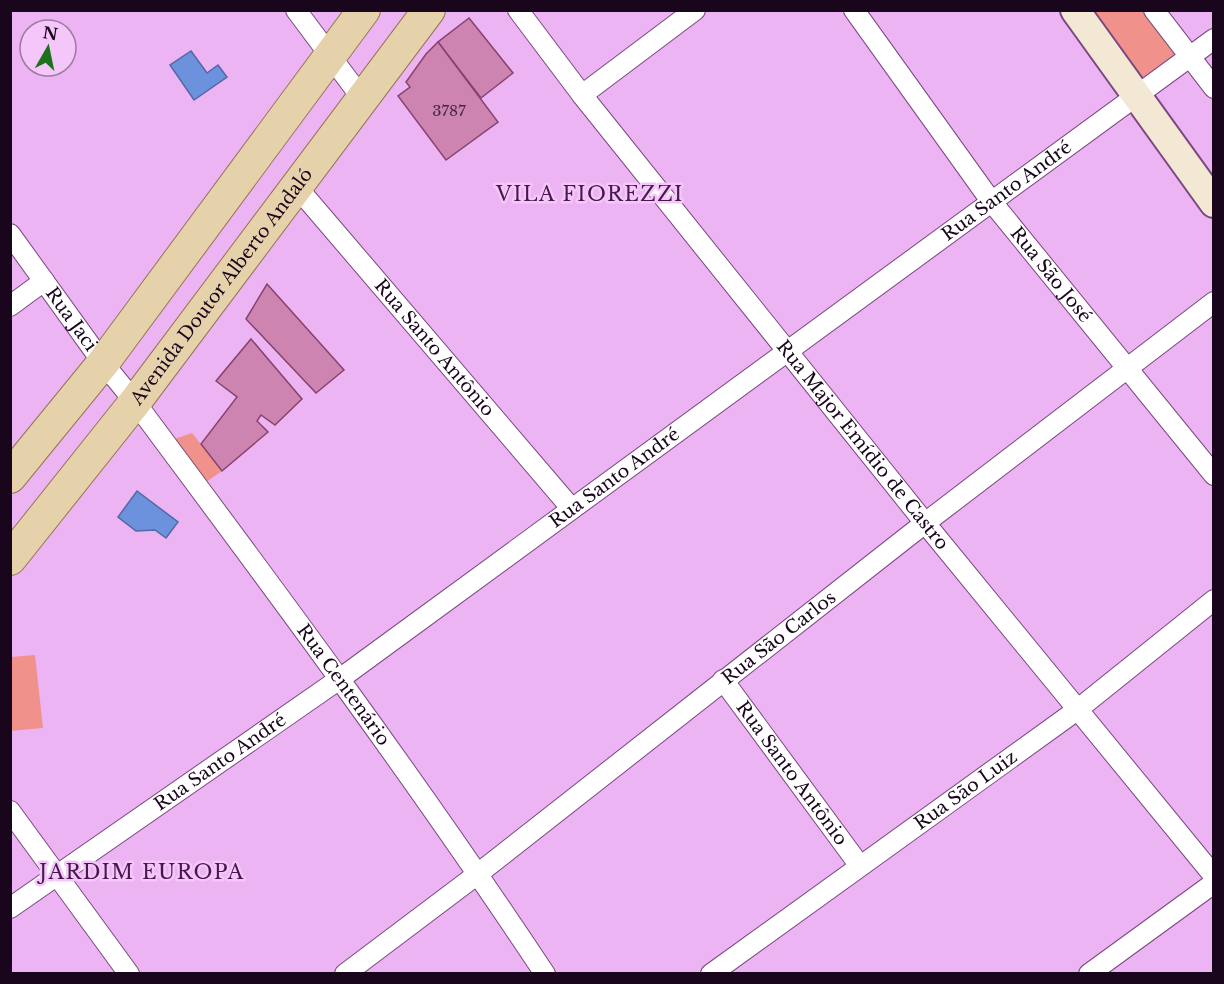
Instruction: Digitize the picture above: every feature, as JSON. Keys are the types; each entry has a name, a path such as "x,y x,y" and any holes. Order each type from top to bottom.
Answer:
{"main road":[{"path":"10,477 103,363 329,54 364,10"},
{"name":"Avenida Doutor Alberto Andaló","path":"10,559 135,402 361,97 429,10"}],"street":[{"path":"296,10 361,97"},
{"name":"Rua Major Emídio de Castro","path":"518,10 582,95 925,523 1214,876"},
{"path":"582,95 695,10"},
{"name":"Rua São José","path":"854,10 991,201 1214,475"},
{"path":"1075,10 1214,203"},
{"path":"1154,10 1214,88"},
{"name":"Rua Santo André","path":"10,908 341,678 1214,39"},
{"name":"Rua Santo Antônio","path":"296,186 572,509"},
{"name":"Rua Jaci","path":"10,234 103,363 135,402"},
{"path":"10,306 44,282"},
{"name":"Rua São Carlos","path":"345,974 479,873 925,523 1214,302"},
{"name":"Rua Centenário","path":"135,402 341,678 479,873 545,974"},
{"name":"Rua São Luiz","path":"711,974 1077,710 1214,600"},
{"name":"Rua Santo Antônio","path":"723,680 860,866"},
{"path":"10,811 59,875 129,974"},
{"path":"1089,974 1214,883"}],"shaded area":[{"path":"1084,11 1146,11 1183,58 1143,92"},
{"path":"192,433 222,471 206,482 174,439"},
{"path":"35,655 43,728 11,731 11,657"}],"water":[{"path":"191,51 207,73 218,65 227,77 194,100 170,65"},
{"path":"137,491 178,522 166,538 155,530 136,531 118,517"}],"building":[{"path":"469,18 513,73 481,98 438,42"},
{"path":"438,42 498,122 446,160 398,96 410,87 406,82 426,54"},
{"path":"267,284 344,370 316,393 246,319"},
{"path":"251,339 302,399 275,425 261,415 257,421 268,432 222,471 201,444 237,397 216,381"}],"district":[{"name":"VILA FIOREZZI","path":"590,194"},
{"name":"JARDIM EUROPA","path":"142,872"}]}
